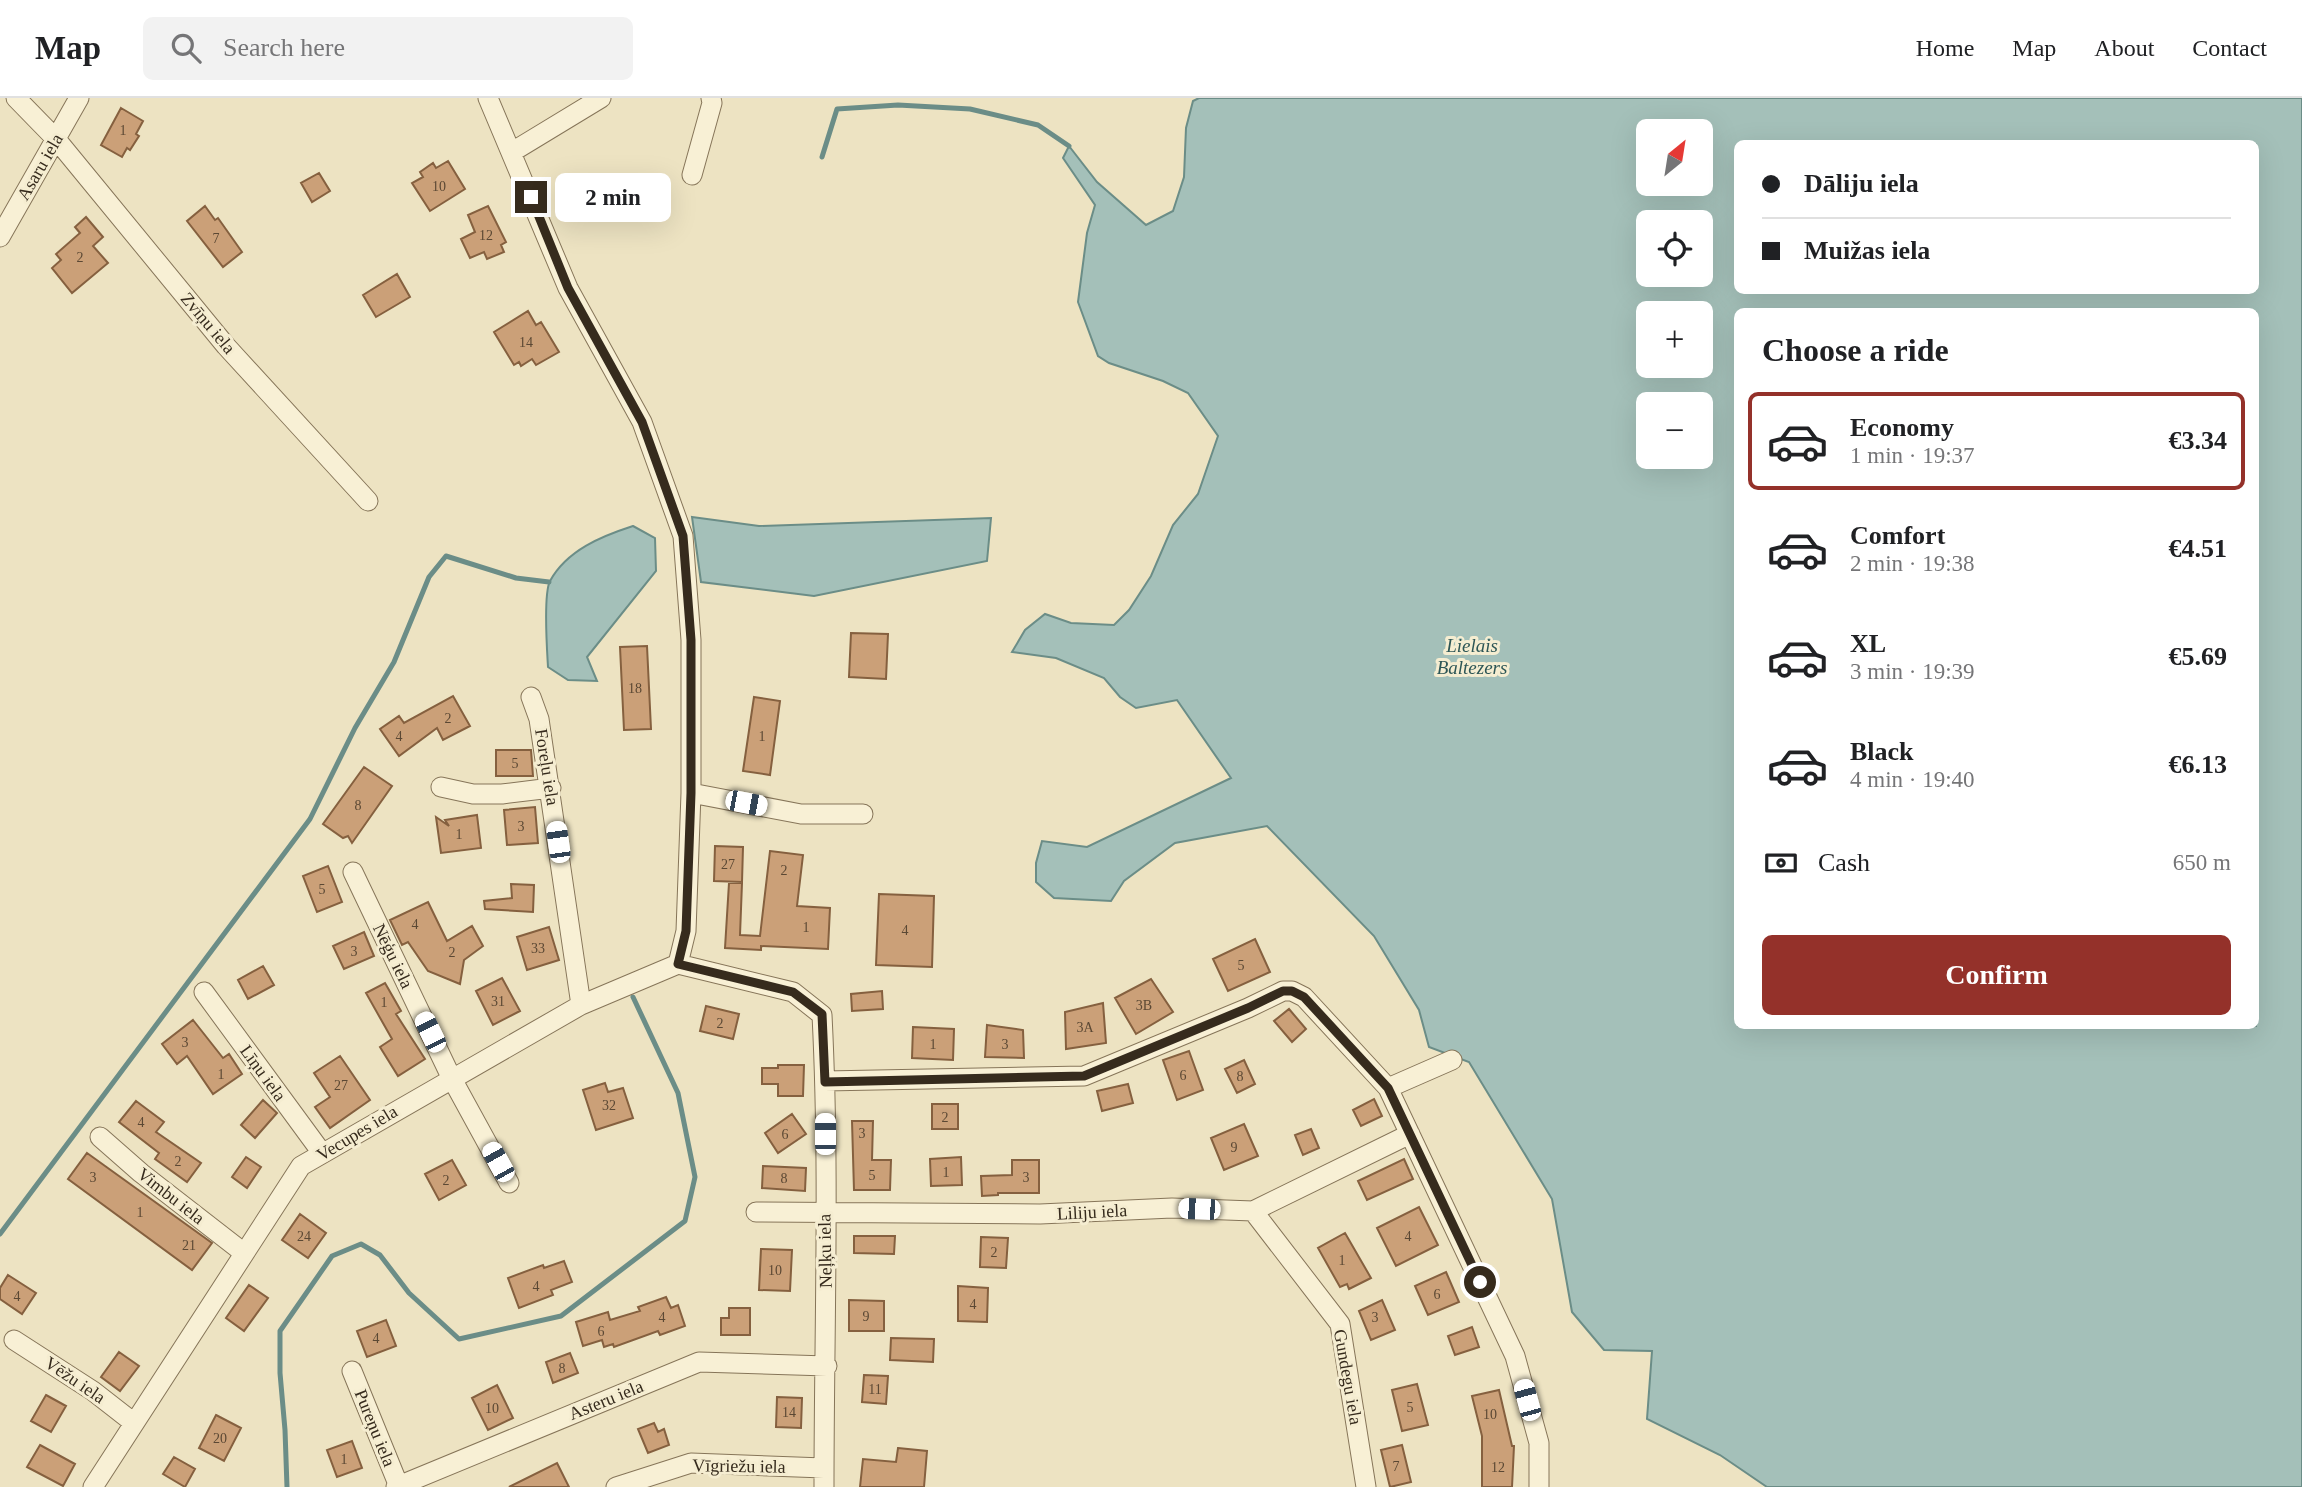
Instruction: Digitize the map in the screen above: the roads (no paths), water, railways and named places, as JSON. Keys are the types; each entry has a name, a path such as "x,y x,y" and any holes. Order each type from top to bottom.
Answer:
{"street":[{"name":"Zvīņu iela","path":"16,98 56,139 226,346 368,501"},
{"name":"Asaru iela","path":"0,237 79,98"},
{"path":"488,98 568,288 642,422 683,536 691,640 691,793 686,931 678,964"},
{"path":"512,152 601,98"},
{"path":"692,175 712,103 711,98"},
{"name":"Foreļu iela","path":"531,697 539,719 551,789 580,1004"},
{"path":"441,787 473,794 551,789"},
{"path":"691,793 801,814 863,814"},
{"name":"Nēģu iela","path":"353,872 452,1077 509,1183"},
{"name":"Vecupes iela","path":"100,1484 135,1423 301,1166 580,1004 678,964"},
{"name":"Neļķu iela","path":"678,964 793,992 822,1014 827,1366 824,1478"},
{"path":"825,1082 1084,1076 1283,991 1292,991 1304,997 1388,1088 1515,1356 1539,1443 1539,1487"},
{"name":"Līņu iela","path":"204,992 323,1153"},
{"path":"1388,1088 1452,1060"},
{"name":"Liliju iela","path":"756,1212 1040,1214 1172,1208 1252,1211 1410,1134"},
{"name":"Vimbu iela","path":"100,1137 141,1173 244,1253"},
{"name":"Gundegu iela","path":"1252,1211 1340,1324 1366,1487"},
{"name":"Vēžu iela","path":"14,1340 93,1391 135,1423"},
{"name":"Asteru iela","path":"397,1486 699,1362 827,1366"},
{"name":"Pureņu iela","path":"352,1371 397,1486"},
{"name":"Vīgriežu iela","path":"616,1487 691,1463 824,1478"}],"water":[{"name":"Lielais Baltezers","path":"1199,98 2302,98 2302,1487 1767,1487 1720,1455 1647,1419 1652,1351 1604,1350 1572,1312 1552,1199 1469,1062 1429,1047 1419,1010 1374,936 1267,826 1175,843 1124,881 1111,901 1054,898 1036,882 1036,863 1042,841 1087,847 1231,778 1177,700 1136,708 1120,697 1104,678 1056,658 1012,652 1025,630 1045,614 1071,623 1114,625 1129,610 1151,576 1173,525 1198,494 1218,436 1188,393 1163,381 1109,363 1098,356 1078,302 1087,233 1095,205 1063,158 1069,146 1097,182 1146,225 1173,211 1184,177 1186,128 1193,101"},
{"path":"692,517 759,526 991,518 987,561 814,596 701,582"},
{"path":"633,526 655,538 656,571 587,657 597,681 568,680 548,667 546,610 550,581 566,561 586,546"}],"waterway":[{"path":"822,157 837,109 898,105 970,109 1038,125 1069,146"},
{"path":"0,1234 310,819 355,728 394,662 429,577 446,556 516,578 549,582"},
{"path":"287,1487 280,1331 332,1256 361,1244 380,1255 409,1293 459,1339 561,1316 685,1221 695,1177 678,1093 633,997"}]}
